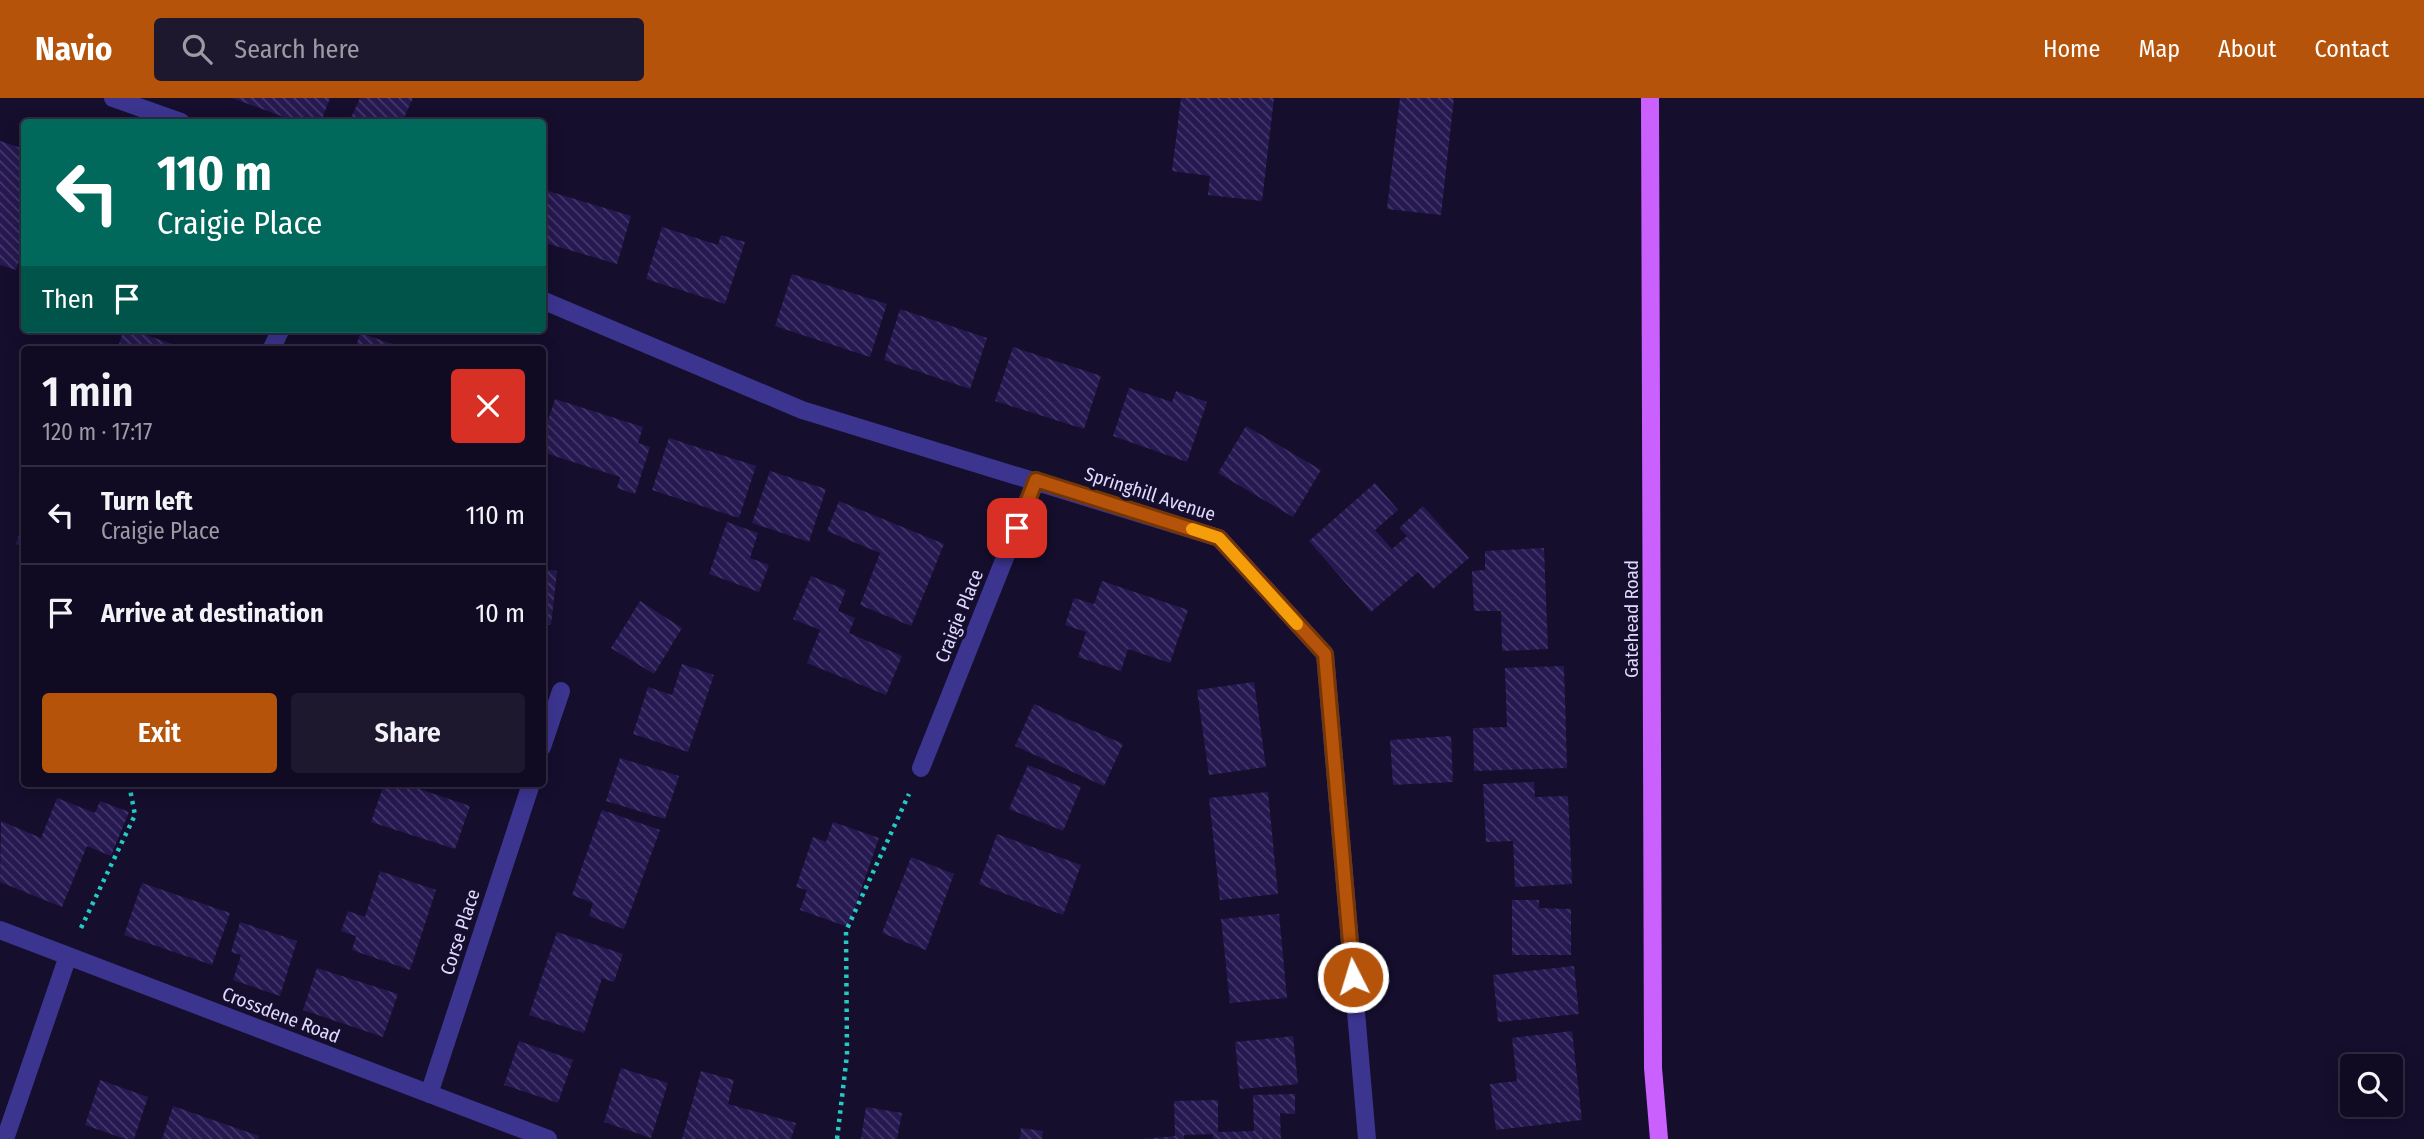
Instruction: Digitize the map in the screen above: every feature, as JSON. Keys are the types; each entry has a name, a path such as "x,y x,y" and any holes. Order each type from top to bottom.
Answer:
{"main road":[{"name":"Gatehead Road","path":"1650,98 1653,1068 1659,1139"}],"street":[{"path":"113,98 172,119"},
{"name":"Springhill Avenue","path":"546,302 802,410 1219,538 1325,654 1367,1139"},
{"name":"Craigie Place","path":"921,768 1036,480"},
{"path":"546,735 561,691"},
{"name":"Corse Place","path":"429,1094 529,787"},
{"name":"Crossdene Road","path":"0,930 548,1139"},
{"path":"5,1139 68,956"}],"path":[{"path":"837,1139 847,1055 846,931 921,768"},
{"path":"68,956 135,815 130,787"}],"building":[{"path":"232,98 330,98 322,119 289,119"},
{"path":"360,98 413,98 403,119 350,119"},
{"path":"1181,98 1274,98 1262,201 1208,195 1210,176 1172,171"},
{"path":"1400,98 1454,98 1441,215 1387,209"},
{"path":"0,141 21,148 21,255 16,270 0,265"},
{"path":"546,190 631,216 617,264 546,243"},
{"path":"662,227 718,245 721,235 745,242 725,304 646,279"},
{"path":"792,274 887,304 870,357 775,326"},
{"path":"900,309 987,338 970,389 884,360"},
{"path":"123,333 140,333 178,346 118,346"},
{"path":"360,333 398,346 356,346"},
{"path":"1013,347 1101,376 1084,429 995,401"},
{"path":"1129,388 1172,402 1176,391 1207,402 1187,462 1113,436"},
{"path":"555,399 643,427 638,443 650,447 635,494 617,488 620,477 546,453 546,427"},
{"path":"1246,426 1321,470 1293,517 1218,473"},
{"path":"669,438 756,466 739,518 652,490"},
{"path":"770,471 826,489 809,542 752,523"},
{"path":"1375,483 1398,510 1375,530 1392,549 1407,536 1399,528 1423,506 1469,558 1433,589 1418,572 1371,612 1309,541"},
{"path":"839,501 944,544 911,626 860,605 880,553 827,531"},
{"path":"727,522 758,533 750,558 769,565 759,592 709,574"},
{"path":"21,528 21,546 16,544"},
{"path":"1544,548 1548,649 1502,651 1501,611 1474,611 1472,571 1485,570 1485,551"},
{"path":"546,570 557,571 551,625 546,624"},
{"path":"811,576 846,590 838,611 855,618 849,633 902,656 886,695 807,663 820,630 793,619"},
{"path":"1102,581 1188,610 1170,663 1128,649 1121,671 1078,657 1086,632 1065,625 1074,598 1094,604"},
{"path":"640,601 682,628 654,674 611,648"},
{"path":"682,664 714,675 688,752 633,734 648,687 672,695"},
{"path":"1564,666 1567,768 1474,771 1473,728 1507,727 1505,668"},
{"path":"1254,682 1266,767 1209,775 1197,690"},
{"path":"1034,704 1123,744 1104,786 1015,746"},
{"path":"1451,736 1453,782 1393,785 1390,740"},
{"path":"620,758 679,776 665,819 606,801"},
{"path":"1028,765 1081,787 1063,831 1009,809"},
{"path":"1534,782 1535,797 1568,796 1572,884 1515,887 1513,841 1486,842 1483,784"},
{"path":"383,787 413,787 470,806 455,849 371,822"},
{"path":"1268,792 1278,894 1220,900 1209,798"},
{"path":"57,798 95,813 100,801 129,812 111,856 87,846 62,907 0,882 1,821 41,838"},
{"path":"602,810 660,830 624,929 589,916 593,903 572,895"},
{"path":"833,822 879,838 848,927 800,910 807,890 796,887 813,837 826,842"},
{"path":"997,834 1081,865 1063,915 979,884"},
{"path":"911,857 954,874 926,950 882,933"},
{"path":"380,871 436,890 410,970 352,950 356,936 341,931 348,911 365,917"},
{"path":"142,883 230,913 212,965 124,935"},
{"path":"1512,900 1539,900 1539,908 1571,909 1571,955 1512,955"},
{"path":"1279,914 1287,998 1230,1003 1221,919"},
{"path":"240,922 297,941 280,996 233,980 241,955 231,952"},
{"path":"557,932 623,954 614,982 602,978 584,1033 529,1015"},
{"path":"1574,966 1579,1014 1498,1022 1493,975"},
{"path":"317,968 398,994 383,1037 303,1010"},
{"path":"1572,1031 1582,1120 1496,1130 1490,1084 1517,1081 1512,1038"},
{"path":"1293,1036 1298,1084 1240,1089 1235,1042"},
{"path":"519,1041 573,1060 558,1103 504,1085"},
{"path":"621,1068 668,1083 651,1138 604,1122"},
{"path":"701,1071 734,1080 728,1104 796,1123 791,1139 682,1139"},
{"path":"100,1080 148,1097 134,1139 125,1139 85,1125"},
{"path":"1295,1094 1295,1114 1280,1113 1281,1139 1213,1139 1213,1134 1184,1135 1184,1139 1143,1139 1175,1136 1174,1101 1218,1100 1218,1132 1254,1131 1253,1095"},
{"path":"173,1106 259,1136 258,1139 162,1139"},
{"path":"866,1107 902,1113 897,1139 861,1139"},
{"path":"1021,1128 1043,1131 1042,1139 1020,1139"}],"slow traffic":[{"path":"1192,529 1219,538 1297,624"}],"route":[{"path":"1017,528 1036,480 1219,538 1325,654 1353,977"}]}
